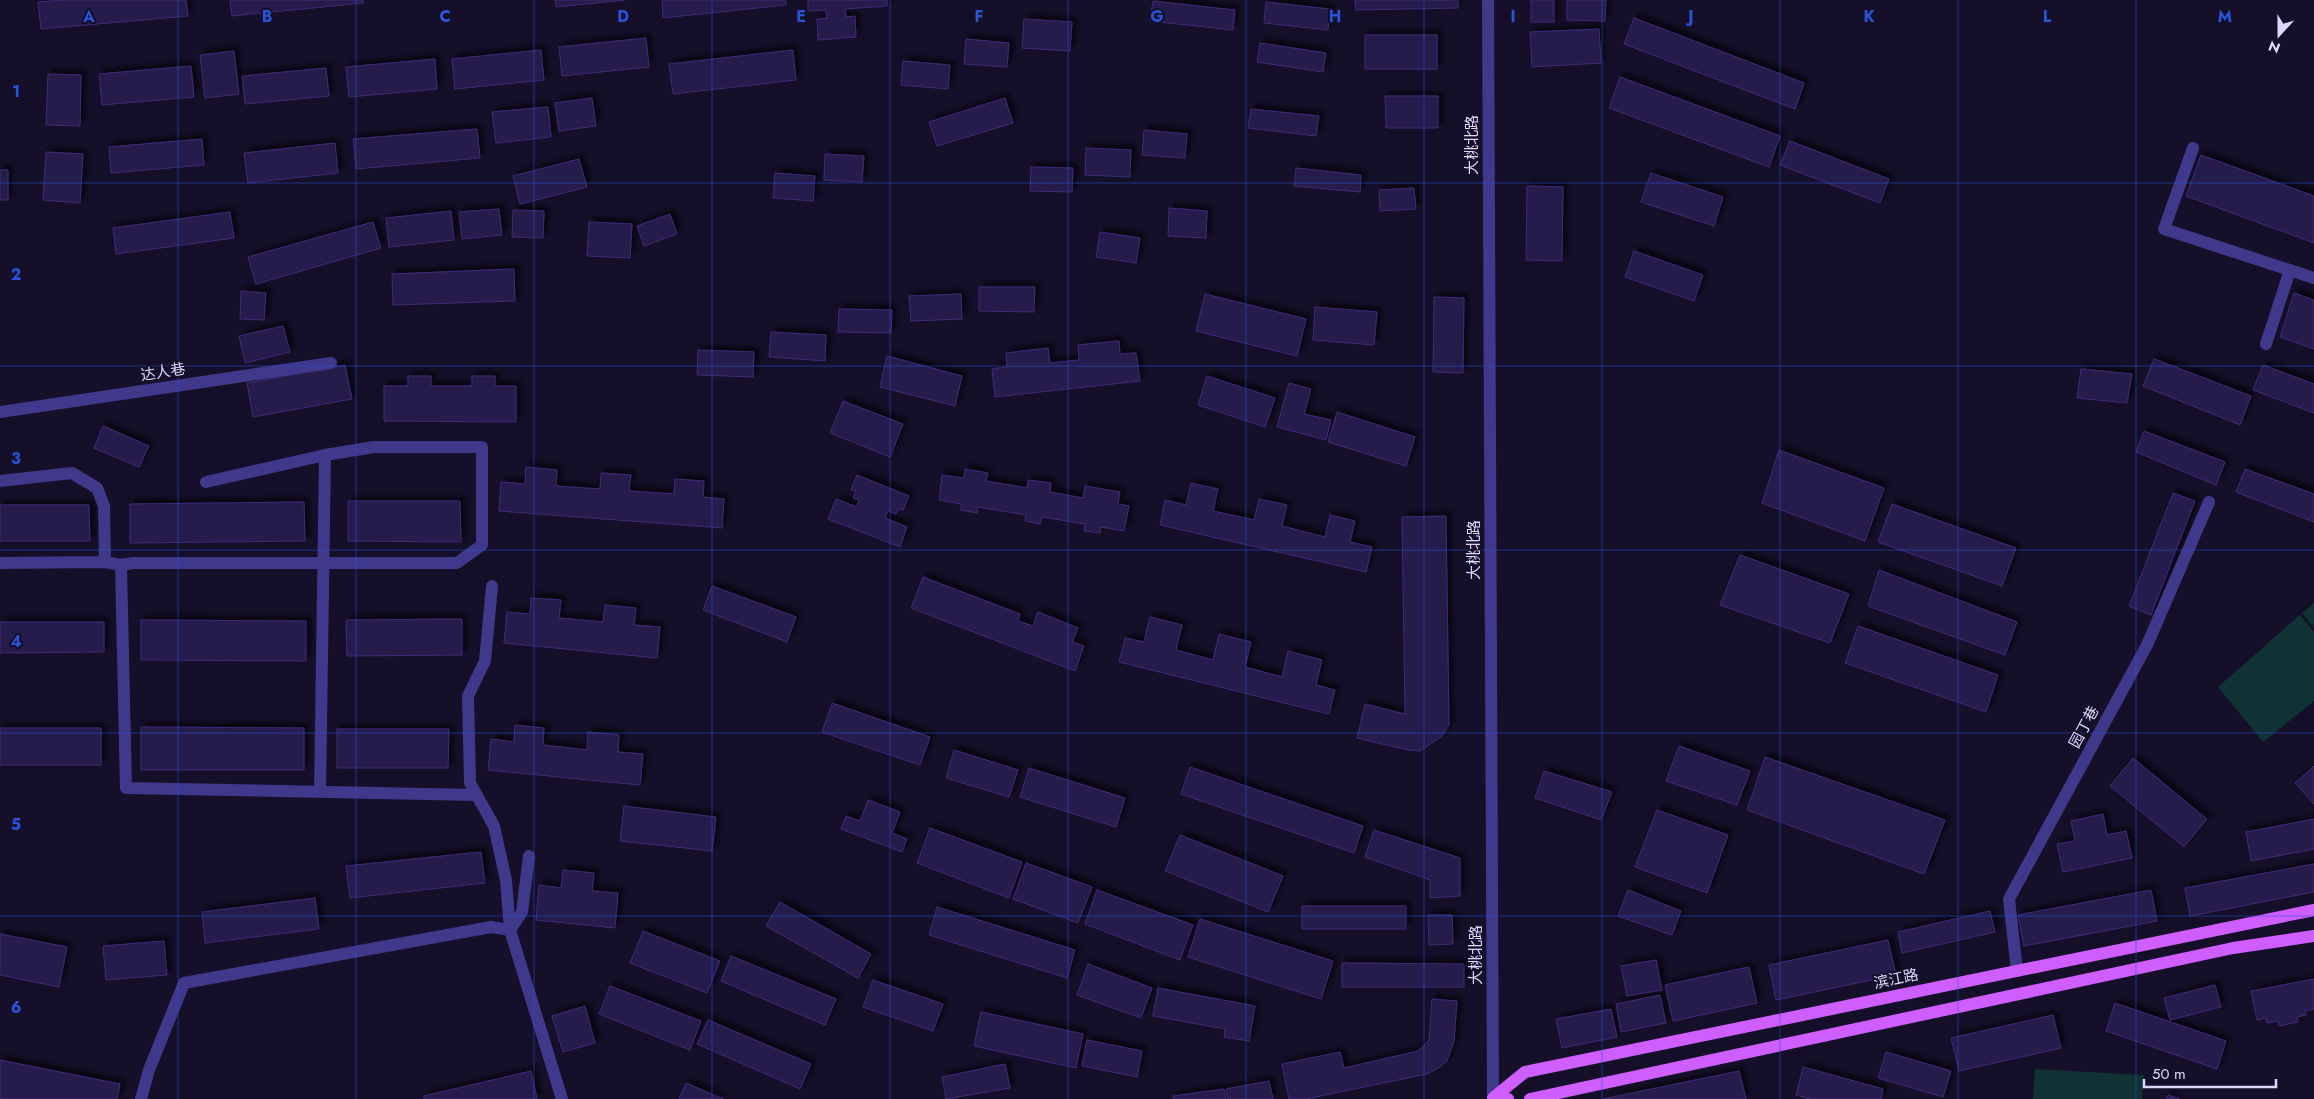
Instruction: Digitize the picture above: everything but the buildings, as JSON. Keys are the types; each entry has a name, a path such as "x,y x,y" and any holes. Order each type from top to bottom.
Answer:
{"main road":[{"name":"滨江路","path":"1491,1099 1525,1072 2314,910"},
{"path":"1530,1099 2223,950 2314,936"},
{"path":"1491,1099 1508,1099"}],"street":[{"name":"大桃北路","path":"1488,0 1491,1099"},
{"path":"2193,148 2164,229 2314,278"},
{"path":"2266,344 2290,270"},
{"name":"达人巷","path":"0,412 331,363"},
{"path":"0,563 105,562 121,565 457,563 482,545 482,447 374,447 324,455 206,482"},
{"path":"320,792 324,455"},
{"path":"0,481 72,474 97,488 104,506 105,562"},
{"name":"园丁巷","path":"2017,971 2009,900 2147,645 2210,502"},
{"path":"121,565 126,788 476,795"},
{"path":"492,586 485,661 468,696 470,783 494,826 506,880 510,930 562,1099"},
{"path":"510,930 522,912 529,856"},
{"path":"141,1099 149,1070 184,983 492,927 510,930"}],"green space":[{"path":"2314,603 2314,628 2302,613"},
{"path":"2300,615 2314,632 2314,701 2263,742 2218,687"},
{"path":"2035,1069 2144,1075 2142,1099 2033,1099"}]}
